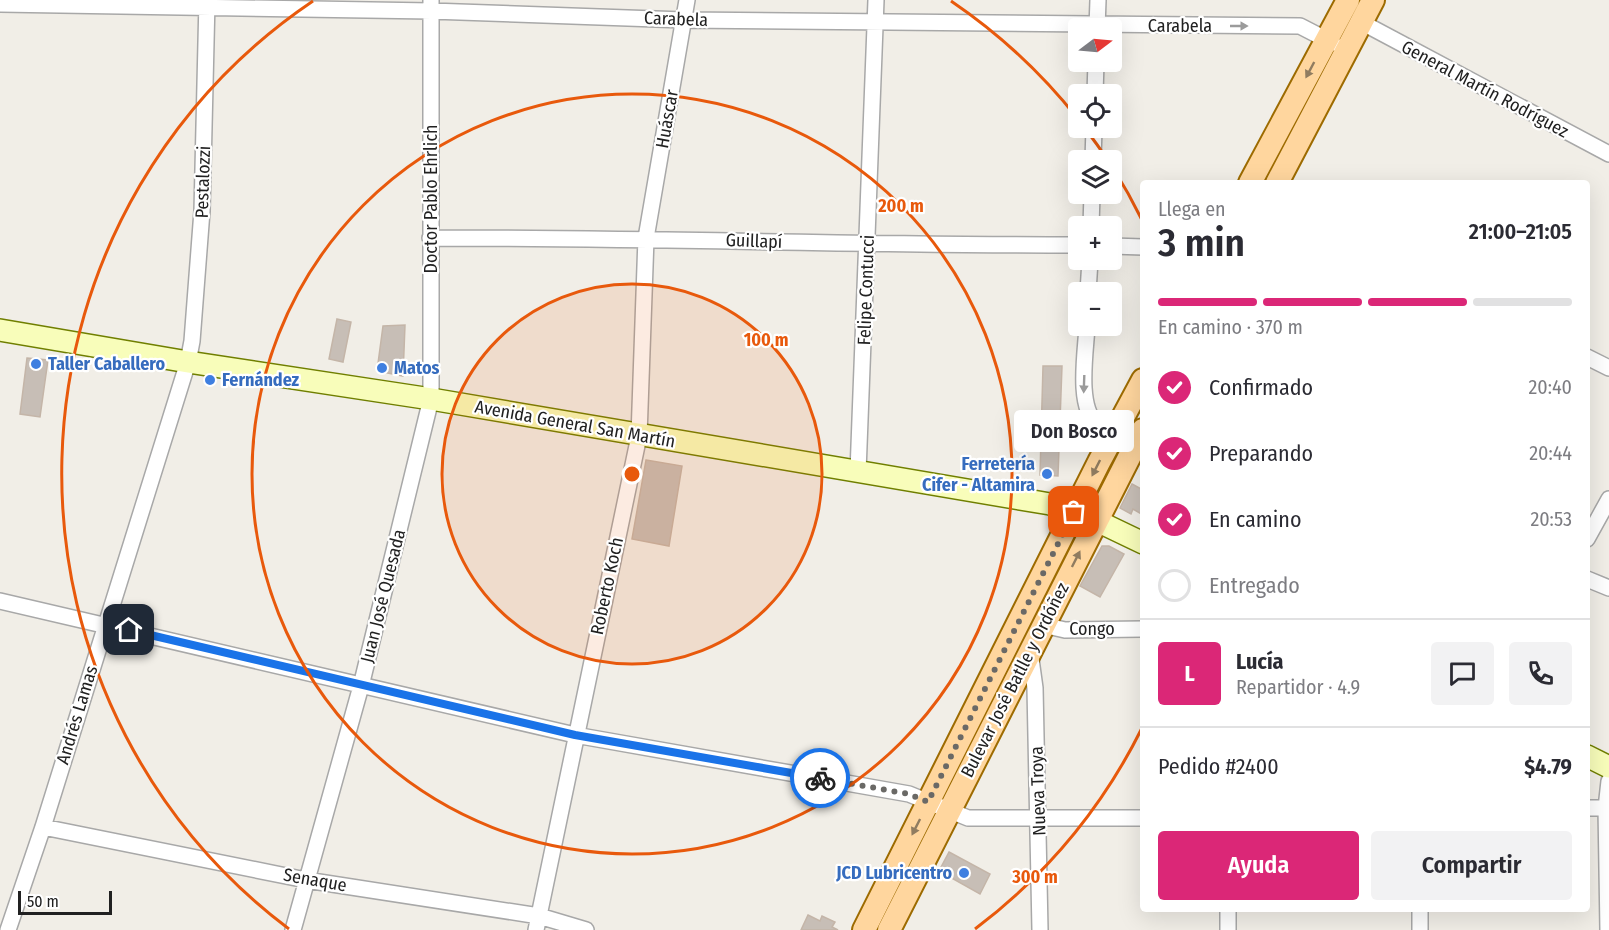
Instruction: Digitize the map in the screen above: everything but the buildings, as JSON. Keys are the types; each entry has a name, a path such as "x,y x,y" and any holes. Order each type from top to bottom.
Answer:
{"main road":[{"path":"1252,180 1347,0"},
{"path":"1279,180 1347,50 1364,8"},
{"name":"Avenida General San Martín","path":"0,330 188,362 431,399 1050,504 1095,520 1140,542"},
{"name":"Bulevar José Batlle y Ordóñez","path":"864,930 1140,385"},
{"name":"Bulevar José Batlle y Ordóñez","path":"889,930 1095,520 1140,436"},
{"path":"1590,758 1609,767"}],"street":[{"name":"Huáscar","path":"646,238 687,0"},
{"name":"Felipe Contucci","path":"858,472 876,0"},
{"path":"1097,18 1098,0"},
{"name":"Carabela","path":"0,4 431,6 684,20 1068,26"},
{"name":"Pestalozzi","path":"188,362 192,341 202,211 207,5"},
{"name":"Doctor Pablo Ehrlich","path":"431,6 431,399"},
{"name":"General Martín Rodríguez","path":"1364,8 1609,154"},
{"name":"Carabela","path":"1122,27 1300,26 1347,50"},
{"name":"Guillapí","path":"430,238 646,238 868,245 1068,245"},
{"name":"Roberto Koch","path":"538,923 575,735 639,436 646,238"},
{"path":"1122,246 1140,247"},
{"path":"1087,336 1084,397 1089,414 1096,423 1114,433"},
{"path":"1590,358 1609,368"},
{"name":"Andrés Lamas","path":"8,930 43,827 188,362"},
{"name":"Juan José Quesada","path":"293,930 361,686 431,399"},
{"path":"1590,534 1609,499"},
{"path":"1590,580 1609,588"},
{"path":"0,601 575,735 909,794 949,810 980,819 1140,818"},
{"name":"Congo","path":"1043,625 1065,630 1140,629"},
{"name":"Nueva Troya","path":"1030,652 1035,688 1040,930"},
{"path":"1608,930 1606,808 1609,781"},
{"path":"1590,808 1606,808"},
{"name":"Senaque","path":"43,827 306,880 586,930"},
{"path":"1228,912 1228,930"},
{"path":"1420,912 1420,930"}],"green space":[{"path":"1078,524 1081,528 947,793 943,794"}],"way so far":[{"path":"820,778 909,794 928,802 1074,512"}],"place":[{"name":"Taller Caballero","path":"36,364"},
{"name":"Matos","path":"382,368"},
{"name":"Fernández","path":"210,380"},
{"name":"Ferretería Cifer - Altamira","path":"1047,474"},
{"name":"Don Bosco","path":"1074,512"},
{"name":"JCD Lubricentro","path":"964,873"}],"route":[{"path":"129,630 575,735 820,778"}]}
